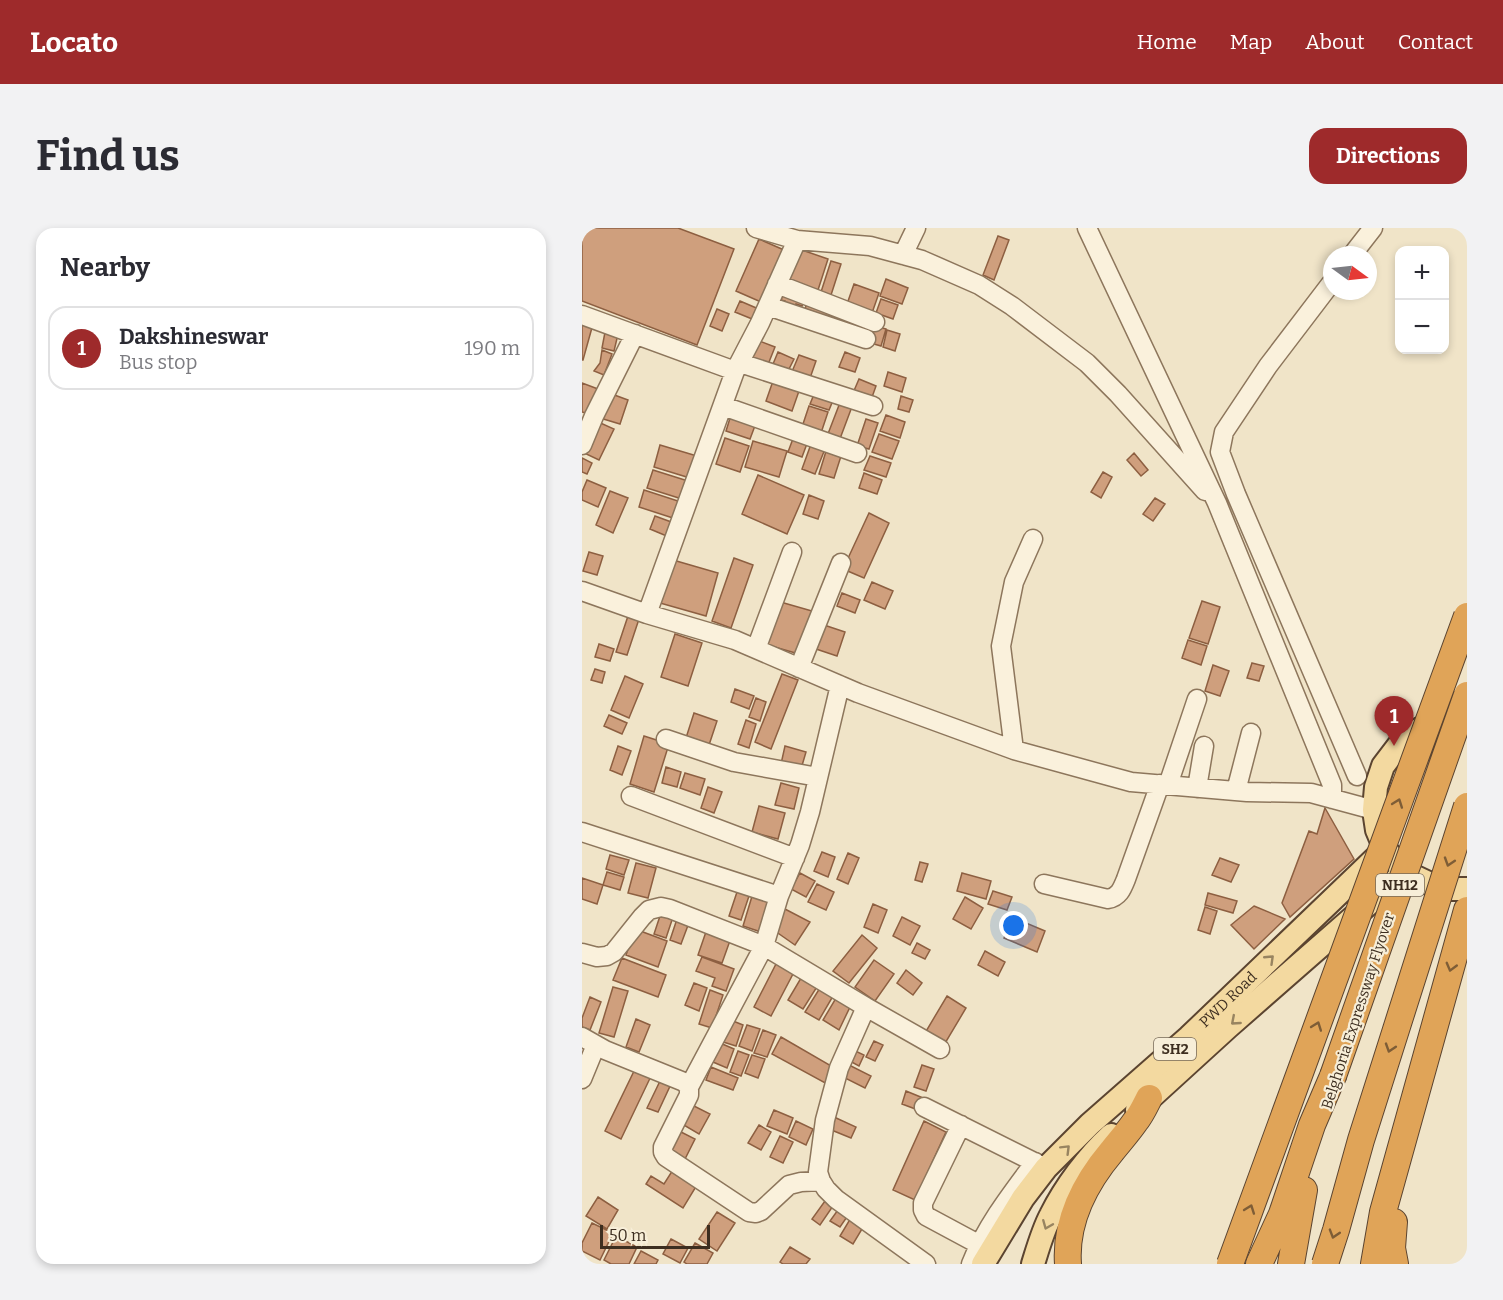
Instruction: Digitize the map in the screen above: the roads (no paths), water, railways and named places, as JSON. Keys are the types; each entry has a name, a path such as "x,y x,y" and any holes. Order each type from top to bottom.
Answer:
{"highway":[{"path":"1230,1264 1467,616"},
{"name":"Belghoria Expressway Flyover","path":"1291,1264 1304,1190 1333,1076 1467,695"},
{"path":"1325,1264 1364,1129 1467,806"},
{"path":"1374,1264 1383,1212 1467,910"},
{"path":"1259,1264 1282,1214 1312,1125 1333,1076"},
{"path":"1068,1264 1069,1237 1083,1192 1136,1121 1149,1098"},
{"path":"1395,1264 1392,1237 1406,1132"}],"main road":[{"path":"1467,721 1445,721 1420,729 1399,745 1383,766 1376,788 1374,810 1377,830 1385,849 1405,872 1441,890 1467,889"},
{"name":"PWD Road","path":"982,1255 1023,1198 1041,1165 1189,1037 1385,849"},
{"name":"PWD Road","path":"1033,1264 1051,1215 1066,1190 1107,1138 1149,1098 1405,872"}],"street":[{"path":"756,228 798,240 860,237 870,246 922,260 979,285 1012,306 1088,363 1217,503"},
{"path":"903,255 916,228"},
{"path":"1087,228 1217,503 1332,792"},
{"path":"1359,246 1373,228"},
{"path":"647,614 738,367 798,240"},
{"path":"777,284 875,322"},
{"path":"1323,294 1268,366 1224,432 1220,452 1357,776"},
{"path":"768,306 866,339"},
{"path":"582,315 738,367 873,406"},
{"path":"582,445 635,334"},
{"path":"723,406 857,453"},
{"path":"1014,750 1001,646 1014,582 1033,539"},
{"path":"756,649 792,552"},
{"path":"799,668 841,563"},
{"path":"582,591 647,614 735,640 840,685 1014,750 1131,782 1236,791 1332,792 1374,810"},
{"path":"821,1181 789,1185 761,1211 749,1212 666,1156 663,1147 689,1095 689,1087 764,946 810,812 840,685"},
{"path":"1044,884 1108,899 1115,898 1119,894 1197,699"},
{"path":"1236,791 1251,732"},
{"path":"666,739 734,762 818,777"},
{"path":"1197,788 1204,746"},
{"path":"1332,792 1357,776 1383,766"},
{"path":"631,796 795,858"},
{"path":"582,832 779,897"},
{"path":"582,953 597,957 607,956 650,910 660,907 670,909 764,946 940,1049"},
{"path":"866,1007 839,1068 825,1120 818,1172 825,1189 836,1199 926,1264"},
{"path":"582,1079 589,1041 605,1050 684,1082 689,1087"},
{"path":"924,1107 1041,1165"},
{"path":"960,1125 923,1203 923,1210 926,1216 982,1255 972,1264"}],"place":[{"name":"Dakshineswar","path":"1394,746"}]}
